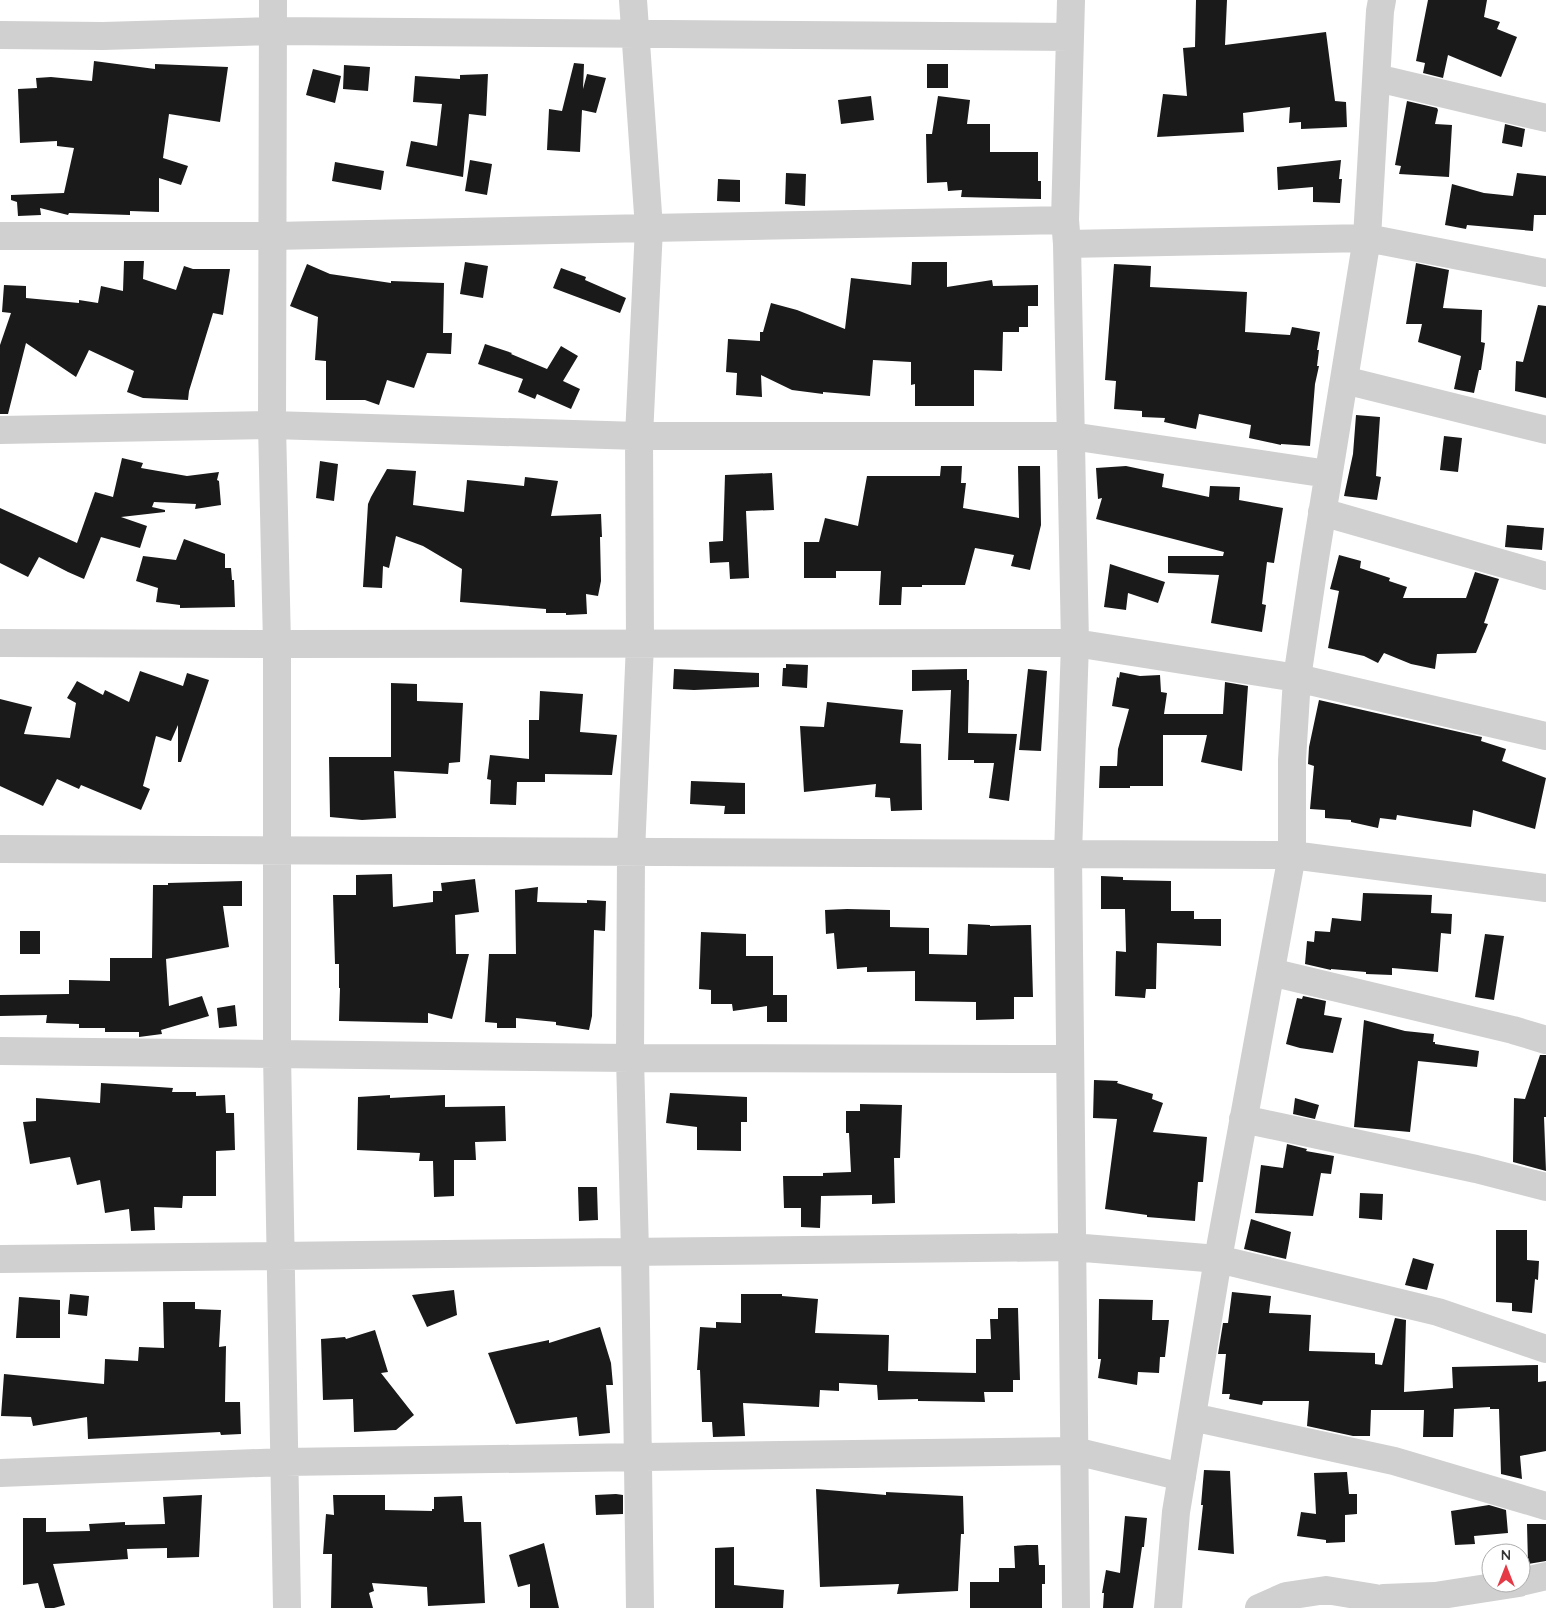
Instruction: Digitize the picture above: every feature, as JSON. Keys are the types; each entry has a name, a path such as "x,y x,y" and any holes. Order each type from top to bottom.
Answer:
{"street":[{"path":"273,0 272,425 277,644 278,1054 287,1608"},
{"path":"633,0 649,228 639,436 640,644 632,852 630,1058 640,1608"},
{"path":"1071,0 1066,232 1076,643 1068,854 1076,1608"},
{"path":"1168,1608 1176,1512 1218,1259 1292,855 1292,760 1297,678 1367,238 1382,0"},
{"path":"0,35 103,36 273,31 1070,36"},
{"path":"1377,78 1546,118"},
{"path":"0,236 272,236 649,228 1066,232 1367,238 1546,273"},
{"path":"1344,380 1546,430"},
{"path":"0,430 272,425 639,436 1070,436 1328,474"},
{"path":"1322,512 1546,576"},
{"path":"0,643 1076,643 1297,678 1546,736"},
{"path":"0,849 1292,855 1546,888"},
{"path":"1271,972 1513,1030 1546,1040"},
{"path":"0,1051 630,1058 1070,1059"},
{"path":"1243,1119 1546,1186"},
{"path":"0,1259 1072,1247 1218,1259 1438,1312 1546,1349"},
{"path":"1192,1417 1394,1461 1546,1506"},
{"path":"0,1473 284,1462 1075,1451 1182,1478"},
{"path":"1531,1580 1546,1576"},
{"path":"1375,1598 1435,1596 1481,1589"},
{"path":"1259,1608 1286,1596 1326,1590 1375,1598 1405,1608"}],"building":[{"path":"1196,0 1227,0 1225,45 1326,32 1335,101 1346,102 1347,127 1301,129 1301,122 1289,123 1290,107 1243,113 1244,132 1157,137 1163,94 1187,96 1183,48 1195,47"},
{"path":"1428,0 1487,0 1484,17 1500,22 1497,29 1517,37 1501,77 1448,55 1443,78 1423,73 1425,63 1416,61"},
{"path":"94,61 155,69 155,64 228,67 220,122 169,114 163,158 188,166 181,185 159,178 159,212 130,211 130,215 69,213 68,215 40,208 41,215 18,216 17,202 11,200 11,195 64,193 74,148 57,146 57,141 20,143 18,89 37,88 36,78 51,77 92,81"},
{"path":"574,63 584,64 583,89 587,74 606,78 596,113 582,110 580,152 547,150 549,109 562,111"},
{"path":"927,64 948,64 948,88 927,88"},
{"path":"344,65 370,67 368,91 343,89"},
{"path":"313,69 341,76 335,103 306,95"},
{"path":"488,74 486,116 469,114 463,177 406,166 411,141 437,146 442,104 413,102 415,76 460,79 460,75"},
{"path":"871,96 874,120 841,124 838,100"},
{"path":"938,96 970,100 967,124 990,124 990,152 1038,152 1038,181 1041,181 1041,199 961,197 962,190 948,191 947,182 927,183 926,134 932,134"},
{"path":"1407,101 1437,108 1435,124 1452,125 1449,177 1399,174 1401,166 1395,165"},
{"path":"1505,124 1525,129 1522,147 1502,143"},
{"path":"470,160 492,164 487,195 465,191"},
{"path":"1341,160 1339,179 1342,179 1340,203 1313,202 1313,187 1278,190 1277,167"},
{"path":"335,162 384,171 381,190 332,181"},
{"path":"786,173 806,174 805,206 785,204"},
{"path":"1517,173 1546,176 1546,215 1534,215 1533,231 1467,225 1466,229 1445,225 1452,184 1484,193 1513,196"},
{"path":"718,179 740,180 740,202 717,201"},
{"path":"124,261 144,261 143,279 176,290 184,266 193,269 230,269 223,315 213,313 189,391 188,400 143,398 127,392 134,371 89,350 76,377 26,343 8,414 0,414 0,345 11,313 2,312 4,285 26,286 26,298 79,303 79,300 98,303 101,286 123,291"},
{"path":"465,262 488,266 483,298 460,294"},
{"path":"912,262 947,262 947,287 992,280 993,286 1038,285 1038,306 1028,306 1028,327 1019,327 1019,332 1003,332 1002,371 974,370 974,406 915,406 915,384 911,385 911,362 873,360 870,396 823,392 823,394 792,390 761,375 762,397 736,395 737,373 726,372 728,339 760,341 760,332 763,332 771,303 797,310 845,329 851,278 911,285"},
{"path":"1416,263 1449,270 1443,308 1482,310 1481,342 1485,343 1481,370 1479,370 1474,393 1454,389 1461,356 1418,342 1422,324 1406,324"},
{"path":"307,264 330,274 391,283 391,281 444,283 443,333 452,333 451,354 427,353 414,388 387,380 379,405 365,400 326,400 326,361 315,360 318,317 290,306"},
{"path":"1114,264 1151,266 1150,287 1247,292 1245,332 1290,335 1292,327 1320,332 1317,350 1319,350 1317,366 1319,366 1315,384 1310,446 1281,445 1249,438 1251,425 1199,414 1196,429 1164,422 1165,418 1142,417 1142,411 1114,409 1116,381 1105,380"},
{"path":"561,268 586,277 585,280 626,298 620,313 553,288"},
{"path":"1538,305 1546,306 1546,398 1515,391 1516,361 1523,362"},
{"path":"485,344 512,353 547,369 561,346 578,356 563,381 580,389 571,409 537,394 535,399 518,392 523,379 478,364"},
{"path":"1356,415 1380,417 1376,476 1381,477 1377,500 1344,496 1353,454"},
{"path":"1444,436 1462,438 1458,472 1440,470"},
{"path":"122,458 143,463 141,468 187,476 219,472 217,480 219,481 221,505 195,509 196,504 154,502 152,507 165,510 165,512 121,517 147,526 140,548 101,537 84,579 39,557 28,577 0,563 0,508 77,543 95,492 113,497"},
{"path":"320,461 338,464 334,501 316,498"},
{"path":"941,466 962,466 961,483 966,483 963,508 1019,518 1018,466 1040,466 1041,525 1030,570 1011,566 1014,555 975,548 965,585 902,587 901,605 879,605 881,571 836,571 836,578 804,578 804,542 819,542 825,518 858,526 867,476 940,476"},
{"path":"1126,466 1164,474 1162,487 1209,497 1210,486 1240,487 1239,500 1283,508 1274,563 1267,562 1262,604 1266,605 1262,632 1211,623 1219,575 1168,573 1168,556 1223,556 1224,552 1096,519 1102,498 1098,499 1096,468"},
{"path":"387,469 416,471 413,505 464,512 467,480 524,486 525,477 558,481 551,516 601,514 601,581 598,596 586,594 587,614 566,615 566,613 546,613 546,609 460,602 462,569 423,546 396,536 389,568 383,566 382,588 363,587 368,504"},
{"path":"772,473 774,510 746,511 749,578 730,579 729,562 710,563 709,542 723,541 725,475"},
{"path":"1507,525 1544,528 1542,550 1505,547"},
{"path":"184,539 225,554 225,568 231,568 232,580 234,580 235,607 180,608 180,605 156,602 158,588 136,581 143,556 176,560"},
{"path":"1339,555 1361,561 1360,568 1390,578 1389,581 1407,587 1403,598 1466,598 1475,572 1499,579 1484,623 1488,624 1476,653 1437,654 1435,669 1411,664 1384,653 1378,663 1364,656 1328,648 1339,591 1330,589"},
{"path":"1110,564 1165,582 1158,603 1128,593 1126,610 1104,607"},
{"path":"786,664 808,665 807,688 782,686 783,668 786,668"},
{"path":"674,669 759,673 759,687 673,689"},
{"path":"967,669 967,680 969,680 968,733 1017,734 1009,801 989,798 994,763 974,763 974,760 948,760 951,690 912,691 912,670"},
{"path":"1028,669 1047,671 1041,751 1019,750"},
{"path":"140,671 183,686 187,673 209,680 181,762 178,762 178,725 171,741 156,736 143,786 150,789 141,810 81,785 79,789 57,779 43,806 0,786 0,699 32,707 24,734 70,738 76,703 67,698 77,681 103,695 105,690 129,702"},
{"path":"1120,672 1140,676 1160,675 1161,692 1167,693 1164,714 1223,714 1225,682 1248,686 1242,771 1201,762 1207,735 1163,735 1163,786 1099,788 1100,766 1117,766 1118,749 1129,709 1112,706 1117,677 1119,678"},
{"path":"391,683 417,684 417,701 463,703 460,762 449,763 448,774 394,771 396,818 362,820 330,817 329,757 391,757"},
{"path":"540,691 583,694 580,732 617,735 612,775 545,774 545,782 517,782 516,805 490,804 491,780 487,779 490,755 529,759 529,720 539,720"},
{"path":"1319,700 1482,737 1481,741 1506,749 1502,761 1546,778 1535,829 1473,810 1471,827 1397,815 1396,820 1380,818 1378,828 1351,822 1351,820 1325,818 1325,810 1310,809 1314,766 1308,764 1309,747"},
{"path":"827,702 903,710 900,743 921,744 922,810 891,811 890,798 875,797 876,784 804,792 800,726 824,727"},
{"path":"691,781 745,783 745,814 724,814 725,806 690,804"},
{"path":"392,874 393,907 433,902 433,891 442,891 441,883 475,879 479,912 455,915 456,954 469,954 452,1019 428,1013 428,1023 339,1021 339,964 335,964 333,895 356,895 356,875"},
{"path":"1101,876 1123,877 1123,880 1171,881 1171,911 1194,911 1194,919 1221,919 1221,946 1157,943 1156,989 1146,989 1145,998 1115,996 1116,951 1126,952 1125,909 1101,909"},
{"path":"242,881 242,906 223,906 229,947 166,959 169,1006 202,996 209,1016 161,1030 162,1034 139,1037 139,1032 105,1032 105,1028 79,1028 79,1024 46,1023 47,1015 0,1016 0,995 69,994 69,980 110,981 110,958 152,958 153,885"},
{"path":"538,887 537,902 587,903 587,900 606,901 605,931 594,930 592,1016 589,1030 556,1025 556,1022 516,1018 516,1028 497,1028 497,1023 485,1022 489,954 516,954 515,890"},
{"path":"1363,893 1432,895 1431,913 1452,914 1451,934 1441,933 1438,972 1392,968 1392,975 1366,974 1366,972 1331,970 1305,964 1307,941 1314,942 1315,931 1330,932 1332,918 1361,921"},
{"path":"825,910 890,910 890,927 929,928 929,954 967,955 968,924 990,926 1031,925 1033,997 1014,997 1014,1019 976,1020 976,1002 915,1001 915,971 867,972 867,967 837,969 834,933 826,934"},
{"path":"20,931 40,931 40,954 20,954"},
{"path":"701,932 746,934 746,956 773,956 773,995 787,995 787,1022 767,1022 767,1006 733,1011 732,1004 711,1004 711,990 699,989"},
{"path":"1485,934 1504,936 1494,1000 1475,997"},
{"path":"1303,996 1326,1001 1324,1015 1342,1018 1333,1053 1286,1044 1297,998 1302,999"},
{"path":"235,1005 237,1026 219,1028 217,1008"},
{"path":"1364,1020 1405,1031 1434,1034 1433,1042 1435,1044 1479,1051 1477,1067 1418,1061 1410,1132 1354,1127"},
{"path":"1540,1055 1546,1055 1546,1117 1544,1117 1546,1171 1513,1162 1514,1098 1525,1099"},
{"path":"1094,1080 1118,1081 1117,1083 1153,1094 1152,1099 1163,1103 1153,1132 1207,1137 1203,1182 1198,1182 1195,1221 1147,1217 1147,1215 1105,1209 1117,1119 1093,1118"},
{"path":"101,1083 173,1088 172,1092 196,1092 196,1096 225,1095 226,1113 234,1113 235,1150 216,1151 216,1196 183,1196 182,1208 154,1207 155,1230 131,1231 129,1209 105,1213 100,1180 77,1185 70,1157 30,1164 23,1122 36,1121 36,1098 100,1103"},
{"path":"670,1093 747,1097 747,1122 741,1122 741,1151 697,1150 697,1127 666,1123"},
{"path":"390,1095 390,1098 445,1095 445,1107 505,1106 506,1141 475,1142 476,1160 454,1160 454,1196 434,1197 433,1161 419,1161 420,1153 357,1150 358,1097"},
{"path":"1295,1098 1319,1105 1315,1119 1293,1114"},
{"path":"860,1104 902,1105 900,1158 894,1158 895,1203 872,1204 872,1195 821,1196 820,1228 801,1227 801,1208 784,1208 783,1176 823,1176 823,1173 851,1172 849,1133 846,1133 846,1111 860,1111"},
{"path":"1287,1144 1307,1149 1306,1151 1334,1156 1331,1174 1321,1173 1313,1216 1255,1213 1261,1165 1283,1168"},
{"path":"578,1187 597,1187 598,1220 579,1221"},
{"path":"1360,1193 1383,1194 1382,1220 1359,1218"},
{"path":"1251,1219 1291,1232 1286,1259 1244,1249"},
{"path":"1496,1230 1527,1230 1527,1260 1539,1261 1538,1280 1535,1279 1532,1313 1512,1311 1512,1303 1496,1302"},
{"path":"1413,1258 1434,1264 1427,1290 1405,1285"},
{"path":"454,1290 457,1315 427,1327 412,1295"},
{"path":"1232,1292 1271,1296 1269,1313 1311,1315 1309,1351 1375,1353 1375,1364 1382,1365 1395,1318 1406,1320 1404,1392 1453,1388 1452,1367 1538,1365 1538,1382 1546,1381 1546,1451 1520,1456 1522,1479 1501,1474 1499,1409 1490,1409 1490,1407 1454,1409 1453,1437 1423,1437 1424,1410 1371,1410 1370,1436 1353,1436 1307,1426 1309,1401 1263,1401 1262,1405 1229,1399 1230,1394 1222,1394 1226,1354 1218,1354 1223,1323 1228,1323"},
{"path":"70,1294 89,1296 87,1316 68,1314"},
{"path":"741,1294 782,1294 782,1296 818,1299 815,1333 889,1335 888,1371 976,1373 976,1339 991,1339 990,1319 998,1319 998,1308 1018,1308 1020,1380 1013,1380 1013,1392 984,1392 985,1402 918,1401 918,1399 878,1400 877,1385 839,1383 839,1391 820,1390 819,1407 743,1403 745,1436 713,1437 712,1422 702,1422 700,1370 697,1370 700,1327 716,1328 716,1322 741,1323"},
{"path":"19,1297 60,1300 60,1338 16,1338"},
{"path":"1099,1299 1153,1300 1152,1320 1169,1320 1165,1357 1160,1357 1159,1373 1138,1372 1137,1385 1098,1378 1101,1359 1098,1359"},
{"path":"163,1302 195,1302 195,1309 221,1310 219,1347 226,1346 225,1402 240,1402 241,1434 221,1435 220,1432 88,1439 87,1417 33,1426 31,1417 1,1416 4,1374 104,1384 105,1359 138,1361 139,1347 164,1348"},
{"path":"600,1327 611,1363 613,1385 606,1385 610,1433 579,1436 577,1417 516,1424 488,1353 549,1340 549,1343"},
{"path":"375,1330 388,1372 381,1373 414,1415 396,1430 354,1432 353,1399 323,1400 321,1339 345,1337 346,1339"},
{"path":"1204,1470 1230,1471 1234,1554 1198,1550 1203,1505 1201,1505"},
{"path":"1347,1472 1349,1494 1357,1494 1357,1514 1345,1515 1345,1542 1326,1543 1326,1540 1297,1536 1301,1512 1316,1514 1314,1473"},
{"path":"816,1489 886,1495 886,1492 963,1496 964,1534 961,1534 958,1591 897,1594 899,1584 820,1587"},
{"path":"202,1495 199,1557 167,1558 167,1548 127,1549 128,1559 53,1564 65,1605 54,1608 45,1608 38,1583 23,1585 23,1518 46,1518 46,1532 90,1531 89,1524 125,1522 125,1525 165,1524 163,1497"},
{"path":"333,1495 385,1495 385,1510 432,1511 434,1509 434,1497 462,1496 464,1522 481,1522 485,1603 428,1606 427,1587 372,1583 374,1591 369,1593 373,1608 331,1608 332,1554 323,1554 326,1514 334,1515"},
{"path":"595,1495 623,1495 623,1514 596,1515"},
{"path":"1489,1505 1506,1510 1508,1533 1474,1536 1475,1544 1455,1545 1451,1511"},
{"path":"1125,1516 1147,1518 1133,1608 1103,1608 1104,1593 1102,1593 1106,1570 1120,1573"},
{"path":"1527,1524 1546,1524 1546,1561 1531,1564 1531,1543 1527,1543"},
{"path":"544,1543 559,1608 530,1608 530,1584 518,1587 509,1555"},
{"path":"1038,1545 1039,1565 1045,1565 1045,1584 1042,1584 1042,1608 970,1608 970,1582 999,1582 999,1568 1015,1568 1014,1546"},
{"path":"734,1547 734,1585 784,1590 783,1608 715,1608 715,1548"}]}
